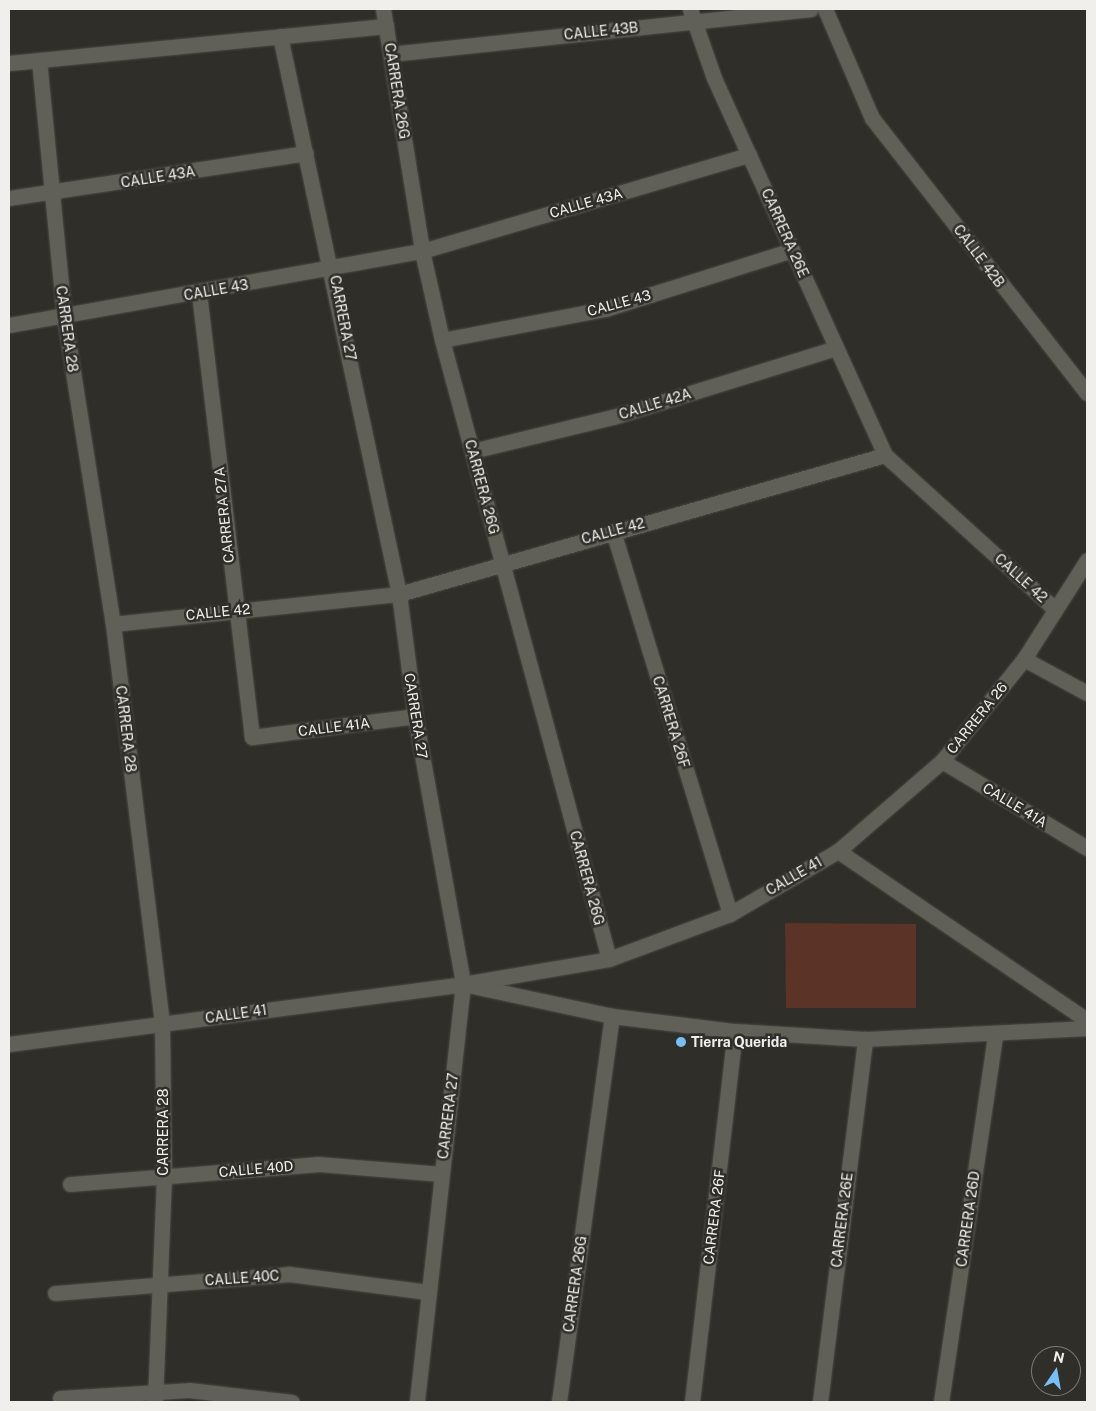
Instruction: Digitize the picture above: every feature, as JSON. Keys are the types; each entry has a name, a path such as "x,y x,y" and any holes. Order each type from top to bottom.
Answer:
{"street":[{"name":"CARRERA 26G","path":"383,9 422,251 442,340 608,959"},
{"name":"CALLE 43B","path":"391,54 691,15 811,9"},
{"name":"CALLE 42B","path":"825,9 872,118 1087,393"},
{"name":"CARRERA 26E","path":"691,15 749,155 885,455"},
{"path":"9,63 386,26"},
{"name":"CARRERA 27","path":"280,36 333,269 399,594 415,716 463,984 417,1402"},
{"name":"CARRERA 28","path":"39,60 64,315 113,624 162,1024 164,1176 155,1397"},
{"name":"CALLE 43A","path":"9,198 52,194 306,152"},
{"name":"CALLE 43A","path":"422,251 749,155"},
{"name":"CALLE 43","path":"442,340 605,309 792,250"},
{"name":"CALLE 43","path":"9,325 333,269 422,251"},
{"name":"CARRERA 27A","path":"199,292 234,610 252,738"},
{"name":"CALLE 42A","path":"472,451 613,417 836,348"},
{"name":"CALLE 42","path":"113,624 399,594 502,561 885,455 1055,609"},
{"name":"CARRERA 26F","path":"613,531 730,914"},
{"name":"CARRERA 26","path":"838,851 942,761 1024,659 1087,560"},
{"path":"1024,659 1087,693"},
{"name":"CALLE 41A","path":"252,738 415,716"},
{"name":"CALLE 41A","path":"942,761 1087,848"},
{"name":"CALLE 41","path":"9,1044 463,984 608,959 730,914 838,851 1087,1020"},
{"name":"CALLE 41","path":"463,984 612,1016 735,1031 865,1038 995,1036 1087,1028"},
{"name":"CARRERA 26G","path":"559,1402 612,1016"},
{"name":"CARRERA 26F","path":"692,1402 735,1031"},
{"name":"CARRERA 26D","path":"941,1402 995,1036"},
{"name":"CARRERA 26E","path":"820,1402 865,1038"},
{"name":"CALLE 40D","path":"70,1184 318,1164 441,1174"},
{"name":"CALLE 40C","path":"55,1293 289,1274 428,1292"},
{"path":"60,1398 155,1397 189,1390 292,1402"}],"shaded area":[{"path":"785,923 916,924 916,1008 786,1008"}],"place":[{"name":"Tierra Querida","path":"681,1042"}]}
